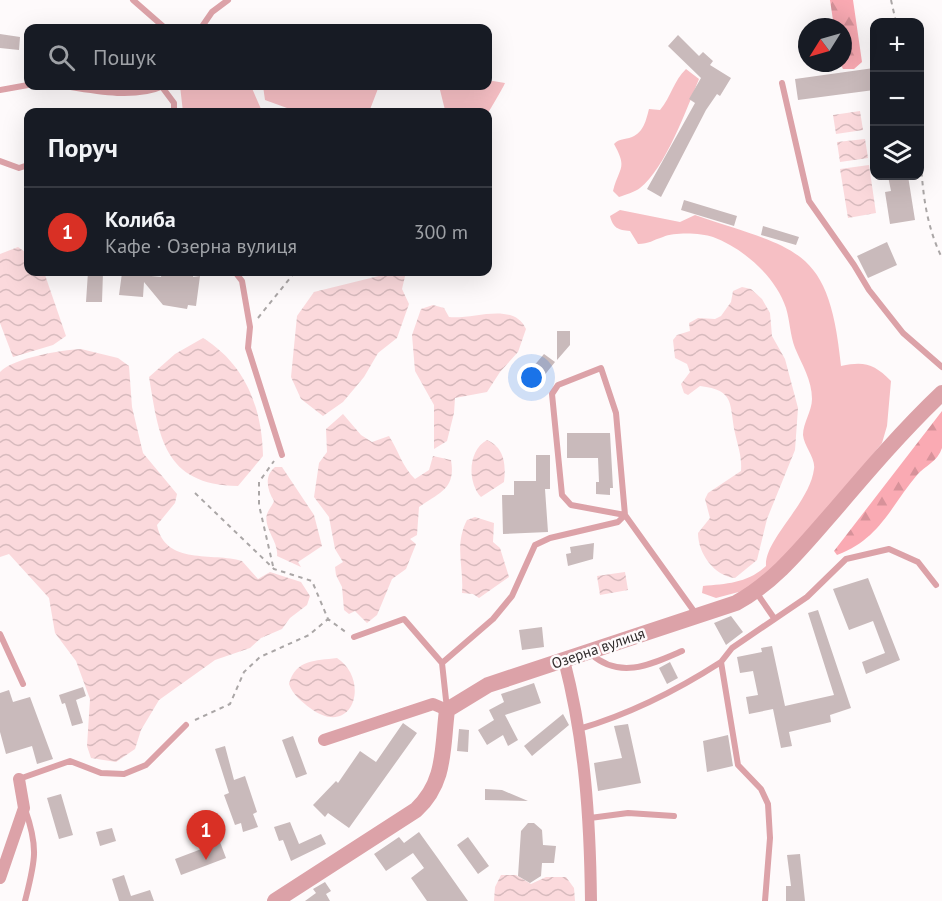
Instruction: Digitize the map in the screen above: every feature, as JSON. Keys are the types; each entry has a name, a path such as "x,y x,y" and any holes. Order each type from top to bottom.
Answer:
{"street":[{"name":"Озерна вулиця","path":"447,710 488,685 736,603 756,592 794,557 910,423 942,393"},
{"path":"564,660 579,729 590,818 591,901"},
{"path":"275,901 416,810 431,796 437,781 447,710 433,704 324,740"},
{"path":"0,878 24,808 19,779"}],"lane":[{"path":"133,0 160,24"},
{"path":"204,24 212,12 228,0"},
{"path":"782,83 809,201 869,290 903,333 942,367"},
{"path":"0,90 24,86"},
{"path":"105,90 126,92 138,90"},
{"path":"166,90 174,103 174,108"},
{"path":"0,161 20,168 24,166"},
{"path":"238,276 242,281 250,327 248,348 282,455"},
{"path":"625,515 571,505 562,495 552,394 558,385 601,368 616,413 625,515 696,615"},
{"path":"442,663 493,619 512,596 535,545 550,538 618,522 625,515"},
{"path":"579,729 618,718 662,697 720,662 732,648 807,597 846,559 889,549 918,562 936,585"},
{"path":"756,592 774,618"},
{"path":"354,638 404,619 442,663 447,710"},
{"path":"0,634 23,684"},
{"path":"589,651 606,663 631,669 641,668 682,651"},
{"path":"720,662 738,765 762,789 768,804 770,838 765,901"},
{"path":"19,779 70,761 100,773 124,774 147,765 186,724"},
{"path":"24,808 34,836 36,859 25,901"},
{"path":"590,818 628,813 674,816"}],"path":[{"path":"891,0 895,18"},
{"path":"921,180 922,198 929,227 942,258"},
{"path":"250,327 265,312 292,276"},
{"path":"275,569 259,505 259,482 269,466 282,455"},
{"path":"195,493 275,569 312,581 328,619 354,638"},
{"path":"186,724 230,704 244,672 260,657 309,635 328,619"}],"shaded area":[{"path":"686,69 699,79 666,153 658,167 640,188 619,197 613,191 621,168 621,159 614,144 639,132 649,109 660,110 678,78"},
{"path":"492,81 505,83 491,108 444,108 440,90 492,90"},
{"path":"180,90 253,90 261,108 183,108"},
{"path":"264,90 377,90 371,108 287,108 265,100"},
{"path":"620,210 680,222 695,215 760,236 783,247 802,259 817,275 828,297 836,326 841,366 869,365 891,381 887,426 882,443 815,527 750,589 716,598 702,593 703,586 744,579 766,566 772,545 805,495 814,469 803,435 812,404 812,392 793,343 786,308 775,285 757,265 736,248 713,237 695,234 668,235 648,243 638,244 630,231 614,226 610,216"}],"green space":[{"path":"830,0 853,0 862,62 854,69 852,69 852,18 833,18"},
{"path":"942,411 942,448 938,456 917,475 874,531 852,548 837,555 834,551"}],"water":[{"path":"860,111 863,130 836,134 833,115"},
{"path":"865,139 868,158 840,162 837,142"},
{"path":"869,165 876,213 848,218 840,169"},
{"path":"18,247 24,251 24,276 45,276 66,336 53,345 13,357 0,323 0,254"},
{"path":"379,276 405,276 402,289 409,304 397,338 378,353 364,377 343,402 323,416 301,399 291,377 297,316 314,292"},
{"path":"742,287 751,289 762,299 770,313 772,336 785,359 798,408 795,450 767,519 757,560 735,578 720,573 704,556 698,533 710,518 705,499 708,493 741,471 731,407 725,395 712,388 700,386 688,395 684,393 681,384 690,372 687,364 675,358 673,340 677,335 690,331 689,323 698,318 715,319 721,316 731,302 733,291"},
{"path":"433,305 444,308 449,317 492,314 512,316 526,329 518,352 500,372 487,392 455,398 447,441 434,449 434,405 415,371 412,335 421,309"},
{"path":"203,338 230,361 240,374 255,404 263,456 238,486 213,483 194,477 180,467 169,453 157,419 149,377 175,354"},
{"path":"81,349 118,358 129,366 132,407 143,453 177,494 175,503 157,525 162,538 170,547 192,555 242,561 258,579 270,572 301,582 310,596 307,605 290,618 282,629 261,638 250,648 215,660 159,700 141,730 135,749 116,762 91,758 87,746 90,699 76,661 55,633 49,598 9,554 0,557 0,372 26,359"},
{"path":"343,414 361,435 372,442 389,436 415,479 429,470 433,456 451,460 452,470 449,484 419,507 417,535 410,539 416,544 406,569 392,579 377,615 367,623 355,611 349,614 344,610 342,587 335,567 343,562 335,549 329,517 314,497 319,463 327,452 326,429"},
{"path":"487,440 501,452 505,469 504,482 481,497 473,483 472,467 476,451"},
{"path":"275,467 282,467 314,515 322,546 298,562 301,567 277,556 276,546 267,524 267,514 274,501 268,488 268,479"},
{"path":"475,517 494,523 493,542 500,548 509,577 479,598 473,594 462,593 460,556 463,529 467,520"},
{"path":"625,572 628,590 600,595 597,576"},
{"path":"337,658 347,668 353,680 355,692 346,712 337,717 325,716 300,700 289,684 296,670 301,666 314,661"},
{"path":"501,875 516,875 531,884 546,877 566,877 574,888 575,901 494,901 495,887"}],"building":[{"path":"0,34 20,37 19,50 0,48"},
{"path":"678,35 699,56 703,52 713,61 710,65 731,78 720,96 717,94 706,110 661,197 647,189 695,103 689,99 701,78 668,46"},
{"path":"870,69 870,91 798,100 795,79"},
{"path":"889,180 909,180 915,220 890,224 885,192 891,191"},
{"path":"684,200 737,216 734,226 681,210"},
{"path":"763,226 799,237 796,245 761,235"},
{"path":"887,242 897,265 868,278 857,256"},
{"path":"88,276 103,276 102,302 86,302"},
{"path":"122,276 200,276 196,306 188,305 187,309 163,305 144,282 143,297 119,295"},
{"path":"557,331 570,331 570,345 557,360"},
{"path":"544,354 555,362 543,377 532,368"},
{"path":"567,433 610,433 613,488 610,488 610,495 596,494 596,482 599,482 598,458 567,458"},
{"path":"536,455 550,455 550,489 545,489 548,532 503,534 502,495 514,495 514,481 536,481"},
{"path":"594,543 593,559 568,566 566,554 571,553 570,547"},
{"path":"868,578 900,660 866,674 862,662 885,653 873,621 849,630 833,589"},
{"path":"818,610 851,708 830,715 831,722 789,732 792,746 781,748 773,709 749,714 746,697 758,695 753,671 740,673 737,657 762,652 761,648 772,646 785,706 834,695 808,613"},
{"path":"731,616 743,632 726,645 714,623"},
{"path":"542,627 544,647 522,650 519,630"},
{"path":"670,662 678,678 667,684 659,668"},
{"path":"534,683 541,703 505,715 518,740 508,746 503,735 487,745 478,730 494,720 489,710 504,702 501,694"},
{"path":"83,687 86,696 76,700 83,723 72,726 65,703 62,704 59,695"},
{"path":"9,690 13,702 30,697 53,759 37,764 32,746 6,754 0,732 0,693"},
{"path":"563,714 569,725 532,756 524,746"},
{"path":"403,723 417,733 349,828 328,813 325,817 313,805 336,781 338,783 360,751 376,762"},
{"path":"628,724 641,783 598,791 594,763 622,758 614,726"},
{"path":"459,729 469,730 468,752 457,751"},
{"path":"728,735 733,766 707,772 703,741"},
{"path":"293,736 307,774 296,778 282,740"},
{"path":"225,746 234,780 245,776 257,812 253,814 258,827 243,832 241,823 235,825 224,795 229,793 215,749"},
{"path":"485,789 502,790 528,801 485,800"},
{"path":"61,794 73,835 59,839 47,798"},
{"path":"290,822 299,844 321,834 326,844 291,861 283,840 279,841 274,827"},
{"path":"528,823 534,823 542,830 543,845 556,846 554,863 542,863 541,876 530,883 518,876 521,831"},
{"path":"112,828 116,841 100,846 96,832"},
{"path":"419,832 468,901 427,901 411,878 424,868 413,853 386,871 374,854 399,837 404,843"},
{"path":"468,837 489,866 478,874 457,845"},
{"path":"220,842 226,858 181,875 175,859"},
{"path":"800,854 805,901 786,901 786,886 791,886 787,855"},
{"path":"124,875 131,896 150,890 154,901 119,901 112,879"},
{"path":"325,882 331,891 326,894 330,901 305,901 316,893 313,889"}],"place":[{"name":"Колиба","path":"206,860"}]}
